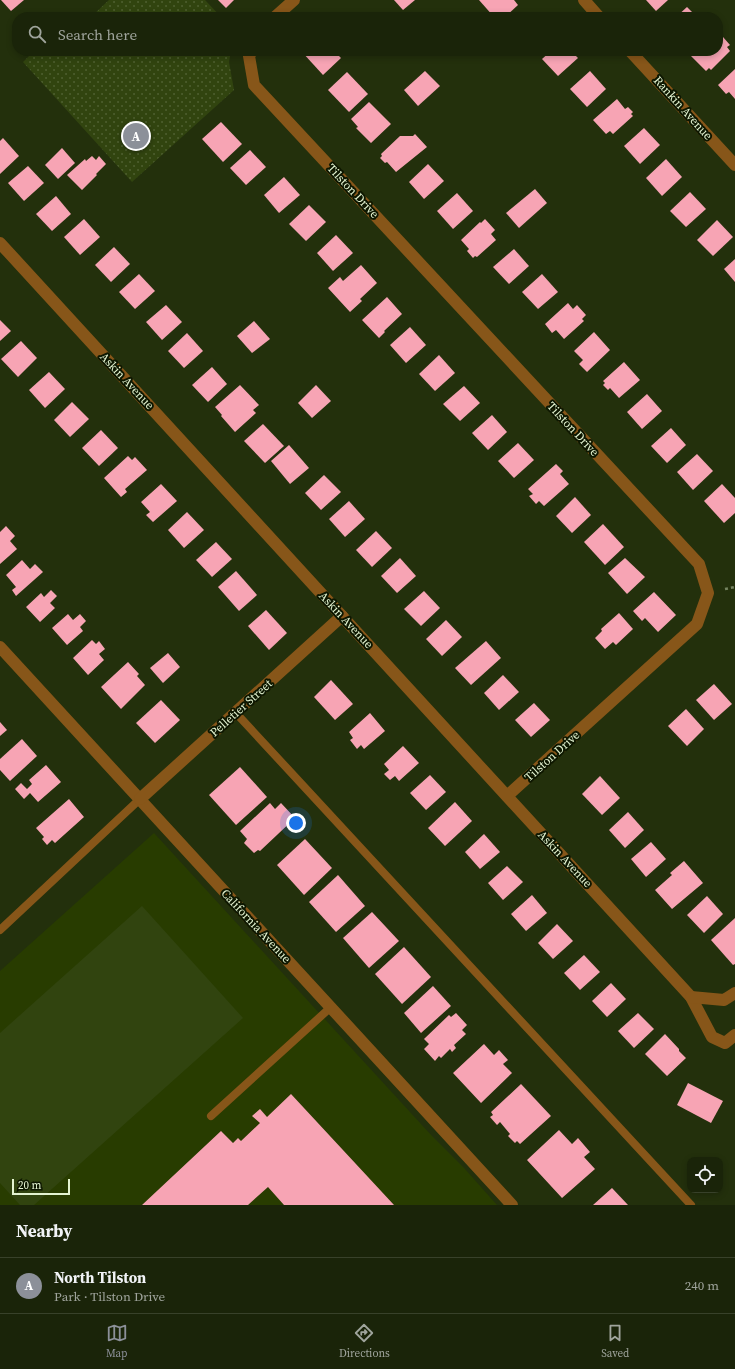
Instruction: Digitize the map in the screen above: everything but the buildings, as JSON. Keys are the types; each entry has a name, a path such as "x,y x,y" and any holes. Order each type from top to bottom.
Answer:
{"street":[{"path":"281,12 294,0"},
{"path":"584,0 595,12"},
{"name":"Tilston Drive","path":"249,56 254,85 699,564 708,593 697,624 507,796"},
{"name":"Rankin Avenue","path":"635,56 735,166"},
{"name":"Askin Avenue","path":"0,243 692,997 712,1037 726,1043 735,1035"},
{"name":"Pelletier Street","path":"140,799 342,616"},
{"name":"California Avenue","path":"0,647 512,1205"},
{"path":"692,997 724,1000 735,993"}],"lane":[{"path":"236,712 691,1205"},
{"path":"0,930 140,799"},
{"path":"211,1116 331,1008"}],"path":[{"path":"725,589 735,587"}],"shaded area":[{"path":"109,0 205,0 216,12 96,12"},
{"path":"29,56 230,56 229,62 234,90 132,182 23,62"},
{"path":"154,833 497,1205 0,1205 0,971"},
{"path":"142,906 243,1018 34,1205 20,1205 0,1183 0,1033"}],"place":[{"name":"North Tilston","path":"136,136"}]}
